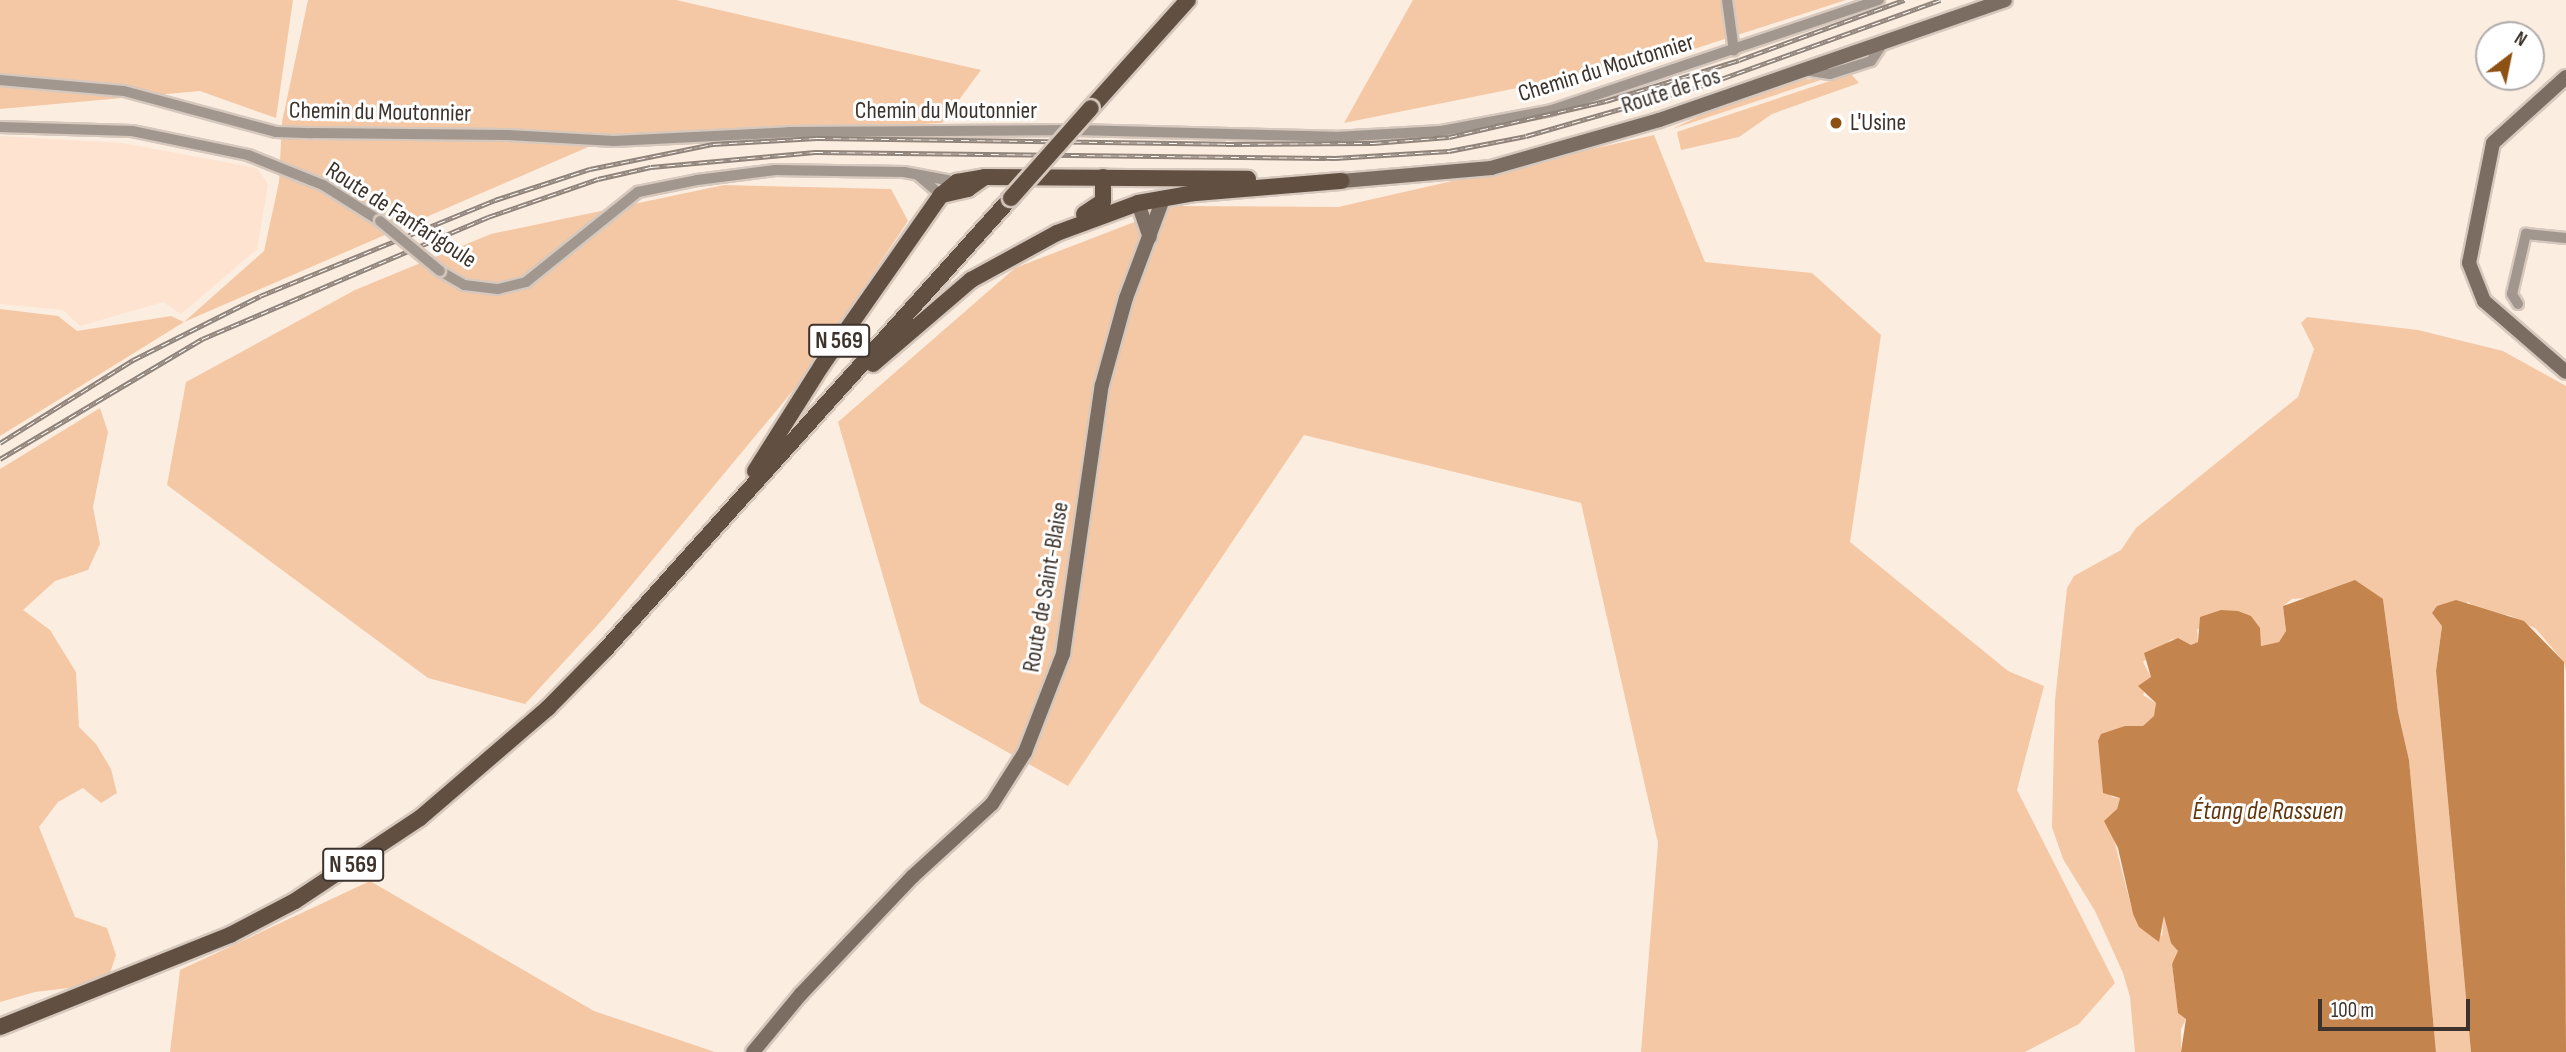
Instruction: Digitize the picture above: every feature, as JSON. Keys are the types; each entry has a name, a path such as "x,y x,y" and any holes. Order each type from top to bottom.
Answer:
{"main road":[{"name":"N 569","path":"0,1027 230,935 295,901 382,845 548,708 820,413 1188,0"},
{"path":"941,195 957,182 985,177 1149,176 1342,181"},
{"path":"1149,176 1163,199"},
{"path":"1138,203 1149,176"},
{"path":"941,195 968,189 985,177"},
{"path":"1103,177 1129,191 1138,203"},
{"path":"820,413 847,393 925,316 1012,255 1032,237 1097,209 1104,195 1103,177"},
{"path":"1012,255 1138,203 1342,181"},
{"name":"N 569","path":"745,492 822,365 941,195"}],"street":[{"path":"1727,0 1734,51"},
{"name":"Chemin du Moutonnier","path":"0,80 124,91 276,132 312,134 508,135 614,141 789,132 1076,130 1335,137 1441,131 1552,110 1734,51 1879,0"},
{"name":"Route de Fos","path":"1342,181 1491,168 1659,120 2005,0"},
{"path":"2566,77 2493,143 2469,263 2484,302 2566,372"},
{"name":"Route de Fanfarigoule","path":"0,127 132,131 248,155 323,186 380,221 440,271 464,285 498,289 526,282 638,192 696,180 775,170 919,175 957,182"},
{"path":"919,175 941,195"},
{"name":"Route de Saint-Blaise","path":"753,1052 801,994 912,877 992,804 1025,752 1063,654 1102,385 1126,298 1163,199"},
{"path":"1138,203 1150,237"},
{"path":"2518,304 2512,294 2526,234 2566,238"}],"shaded area":[{"path":"0,0 293,0 276,118 200,91 0,109"},
{"path":"308,0 676,0 981,70 942,123 609,138 184,322 264,251 279,182 282,122"},
{"path":"1413,0 1846,0 1666,58 1344,123"},
{"path":"1851,74 1859,83 1772,114 1739,137 1681,150 1677,132"},
{"path":"1827,78 1672,129 1728,102 1792,80"},
{"path":"1654,135 1705,262 1812,273 1881,335 1850,542 2008,671 2044,686 2017,790 2115,983 2079,1024 2025,1052 1641,1052 1658,843 1581,503 1304,435 1068,786 920,703 838,422 1015,268 1176,206 1338,207"},
{"path":"0,136 122,143 257,168 268,184 257,249 181,314 163,302 80,326 63,310 0,304"},
{"path":"724,185 891,189 908,221 801,381 605,617 525,704 428,678 167,485 186,382 355,290 491,234"},
{"path":"0,309 58,316 77,331 171,316 184,322 0,436"},
{"path":"2307,317 2418,330 2503,351 2566,386 2566,671 2564,662 2536,629 2511,616 2477,609 2468,602 2442,626 2436,671 2471,1052 2436,1052 2409,760 2398,712 2383,599 2330,590 2318,597 2292,599 2283,606 2286,631 2279,642 2261,646 2251,616 2221,610 2197,630 2198,642 2191,645 2172,639 2143,662 2151,677 2143,695 2156,703 2155,716 2143,727 2098,742 2102,779 2112,797 2120,798 2111,828 2133,914 2162,936 2164,916 2179,951 2172,964 2177,1003 2186,1019 2181,1029 2181,1052 2135,1052 2130,997 2123,973 2095,911 2063,859 2052,827 2055,700 2067,588 2074,576 2121,550 2136,528 2298,397 2314,349 2301,323"},
{"path":"100,408 108,432 93,507 100,544 88,570 55,581 23,610 50,630 76,672 79,727 96,744 111,769 117,793 101,803 83,788 58,802 39,827 75,917 107,928 116,955 110,973 85,986 35,992 0,1002 0,469"},
{"path":"370,881 594,1011 715,1052 170,1052 180,970"}],"water":[{"name":"Étang de Rassuen","path":"2355,580 2383,599 2398,712 2409,760 2436,1052 2181,1052 2186,1019 2178,1013 2172,964 2178,951 2171,943 2164,916 2159,942 2139,927 2133,914 2118,848 2104,821 2117,809 2120,798 2103,793 2098,741 2101,734 2125,726 2143,726 2154,716 2156,703 2138,686 2151,677 2144,653 2178,638 2191,645 2198,642 2200,617 2221,610 2238,611 2251,616 2260,628 2261,646 2279,642 2286,631 2283,606"},
{"path":"2456,600 2524,621 2564,662 2566,1052 2471,1052 2436,671 2442,626 2432,613 2437,606"}],"railway":[{"path":"0,443 133,360 260,296 495,200 590,169 713,144 817,138 1226,144 1373,143 1449,137 1606,101 1739,60 1904,0"},
{"path":"0,459 202,339 488,217 598,179 651,167 815,152 1335,158 1449,151 1526,136 1707,84 1940,0"}],"place":[{"name":"L'Usine","path":"1836,123"}]}
